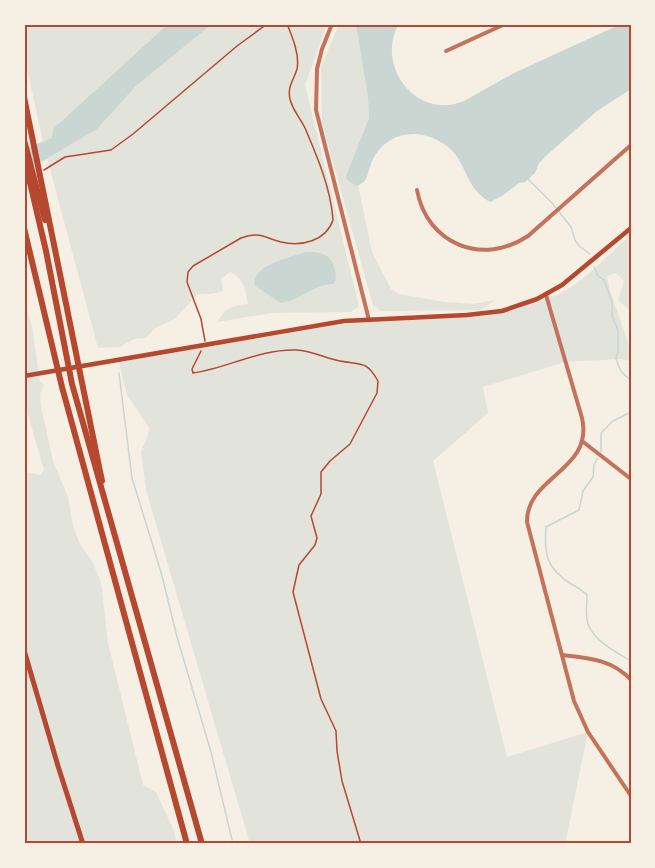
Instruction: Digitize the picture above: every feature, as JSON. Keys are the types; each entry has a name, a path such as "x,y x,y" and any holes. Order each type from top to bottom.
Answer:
{"highway":[{"path":"25,100 72,384 202,844"},
{"path":"24,140 41,206"},
{"path":"24,157 53,240 107,511"},
{"path":"24,228 62,387 187,844"}],"main road":[{"path":"24,376 291,329 369,320 491,313 514,308 546,295 576,275 631,228"},
{"path":"24,650 83,844"}],"street":[{"path":"332,24 322,47 316,74 316,116 369,320"},
{"path":"446,51 505,24"},
{"path":"417,190 425,215 438,231 457,244 479,250 497,249 519,242 631,145"},
{"path":"546,295 582,418 582,441 573,459 536,494 528,508 528,526 574,700 582,722 631,796"},
{"path":"582,441 631,479"},
{"path":"562,655 592,658 612,664 631,680"}],"path":[{"path":"39,172 65,157 111,150 267,24"},
{"path":"205,340 201,319 186,277 193,266 248,235 264,235 284,243 308,243 330,228 333,220 321,168 290,100 289,86 297,70 297,64 296,52 287,24"},
{"path":"203,347 192,369 193,373 221,368 263,352 295,350 317,353 338,361 359,362 370,370 378,381 377,393 350,444 321,472 321,494 311,516 317,538 315,545 299,565 293,592 321,699 336,731 342,780 361,844"}],"shaded area":[{"path":"24,24 168,24 53,129 53,138 43,142 24,55"},
{"path":"168,24 212,24 136,86 97,129 43,161 24,168 24,149 52,138 53,129"},
{"path":"212,24 327,24 305,85 359,306 351,312 272,313 217,322 230,308 248,304 241,281 230,272 221,279 223,291 198,294 175,319 155,328 146,338 134,339 120,347 98,348 47,158 97,129 136,86"},
{"path":"339,24 356,24 368,98 369,118 346,176 358,185 372,252 391,289 399,294 472,304 496,300 480,310 381,311 373,305 322,123 321,67"},
{"path":"356,24 399,24 393,40 392,56 396,71 404,85 416,96 430,103 446,105 464,101 514,73 621,24 631,24 631,89 597,111 547,155 539,163 535,173 525,182 519,183 490,202 480,195 455,154 448,147 437,140 419,134 401,136 385,144 373,159 364,181 357,186 347,180 346,176 369,118"},
{"path":"631,234 631,312 618,300 624,281 616,273 607,276 631,351 631,362 621,359 565,362 483,387 488,413 433,461 507,757 588,732 565,844 250,844 146,490 141,452 150,429 127,395 118,359 202,348 369,320 437,317 507,310 550,292 552,297 573,286"},
{"path":"305,252 320,253 331,260 335,272 334,284 319,287 281,303 255,286 255,279 259,273 272,263"},
{"path":"24,299 32,327 40,381 44,385 40,394 41,406 53,461 68,497 73,526 80,544 92,561 101,582 108,643 143,785 156,792 174,831 177,844 24,844 24,472 40,475 44,470 24,401"}],"waterway":[{"path":"528,179 552,203 571,227 579,246 590,254"},
{"path":"594,267 598,276 604,280 612,302 612,316 618,330 617,362 619,368 631,380"},
{"path":"119,373 132,478 161,572 177,637 211,752 233,844"},
{"path":"601,452 601,433 613,421 631,412"},
{"path":"598,458 594,465 593,477 583,491 579,510 546,527 546,553 556,572 587,595 587,620 595,636 606,646 631,661"}]}
